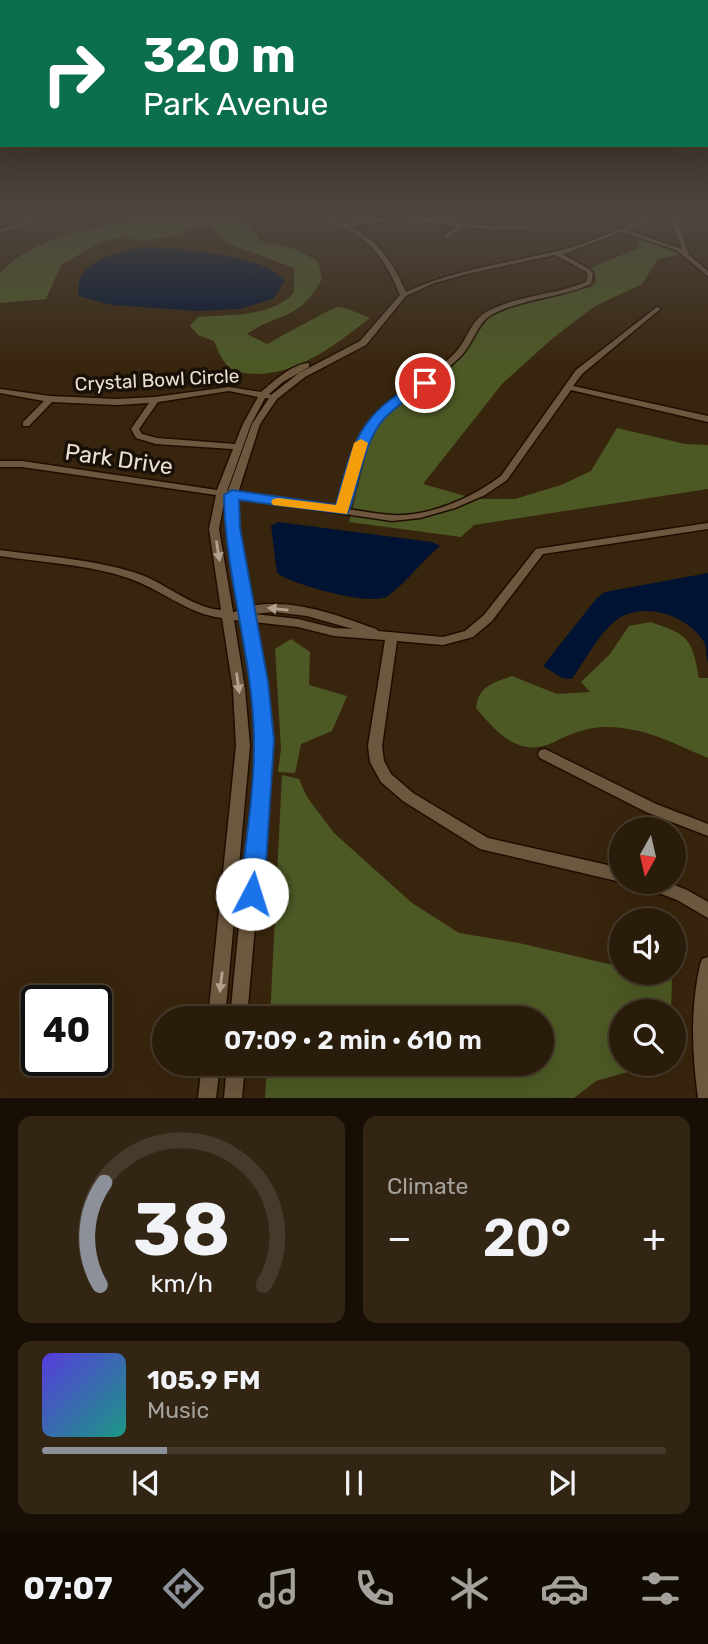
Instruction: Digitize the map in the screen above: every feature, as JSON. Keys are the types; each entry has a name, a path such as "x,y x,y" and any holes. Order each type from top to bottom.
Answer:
{"street":[{"path":"393,267 404,295"},
{"path":"240,1006 264,740 259,682 226,494 235,450 268,396 363,343 404,295 432,282 485,267"},
{"path":"342,511 361,441 381,412 446,366 471,339 484,316 498,309 589,283 592,279 582,267"},
{"path":"398,279 432,282"},
{"name":"Park Drive","path":"0,464 22,464 342,511 408,518 424,515 494,487 504,478 579,372 657,309"},
{"path":"569,387 708,419"},
{"name":"Crystal Bowl Circle","path":"0,391 50,399 117,402 156,400 229,389 268,396"},
{"path":"218,1006 243,746 239,689 214,529 268,396"},
{"path":"26,424 50,399"},
{"path":"156,400 135,429 139,436 177,442 189,447 235,450"},
{"path":"0,554 91,566 131,575 154,584 195,608 228,615 247,615 334,632 391,639 443,641 469,634 488,618 540,551 708,526"},
{"path":"247,615 263,607 306,612 342,621 391,639"},
{"path":"298,623 306,612"},
{"path":"391,639 375,746 377,762 386,778 420,804 485,844 609,873"},
{"path":"545,754 651,808 708,830"},
{"path":"679,894 708,911"},
{"path":"225,946 246,946"},
{"path":"707,1098 702,1058 703,985 708,965"},
{"path":"207,1098 210,1076"},
{"path":"233,1098 235,1076"}],"green space":[{"path":"7,267 60,267 46,299 0,303 0,273"},
{"path":"292,267 319,267 322,279 297,309 247,334 267,344 338,307 370,318 312,358 296,366 262,374 233,370 222,359 214,341 198,335 190,326 198,317 261,311 284,301 294,293"},
{"path":"653,267 642,284 595,306 553,338 502,384 423,484 476,499 515,499 561,485 591,471 617,428 685,444 708,445 708,489 474,525 461,537 349,522 372,431 394,408 445,374 488,318 507,309 590,287 596,282 595,273 590,268"},
{"path":"650,622 680,634 694,654 699,678 708,678 708,758 659,737 621,728 587,729 543,746 520,746 501,734 476,708 483,690 512,676 557,694 590,692 581,682 610,654 629,626"},
{"path":"291,639 310,652 309,685 347,696 332,731 301,744 295,773 278,772 281,749 275,649"},
{"path":"282,775 299,779 307,797 334,833 412,903 459,933 519,943 609,964 609,985 672,985 671,999 609,999 609,1076 614,1076 596,1081 574,1098 265,1098 266,1076 554,1076 554,1006 271,1006"}],"water":[{"path":"89,267 264,267 285,281 273,299 239,309 198,311 112,305 79,296 79,284"},
{"path":"278,522 432,542 440,546 388,596 379,599 350,597 299,583 277,573 271,526"},
{"path":"708,573 708,663 705,644 697,632 675,618 650,611 625,615 608,627 572,679 562,678 543,666 596,599 605,592"}],"slow traffic":[{"path":"278,502 342,511 361,443"}],"route":[{"path":"252,894 264,740 259,682 232,528 232,495 342,511 361,441 370,425 393,402 425,383"}]}
